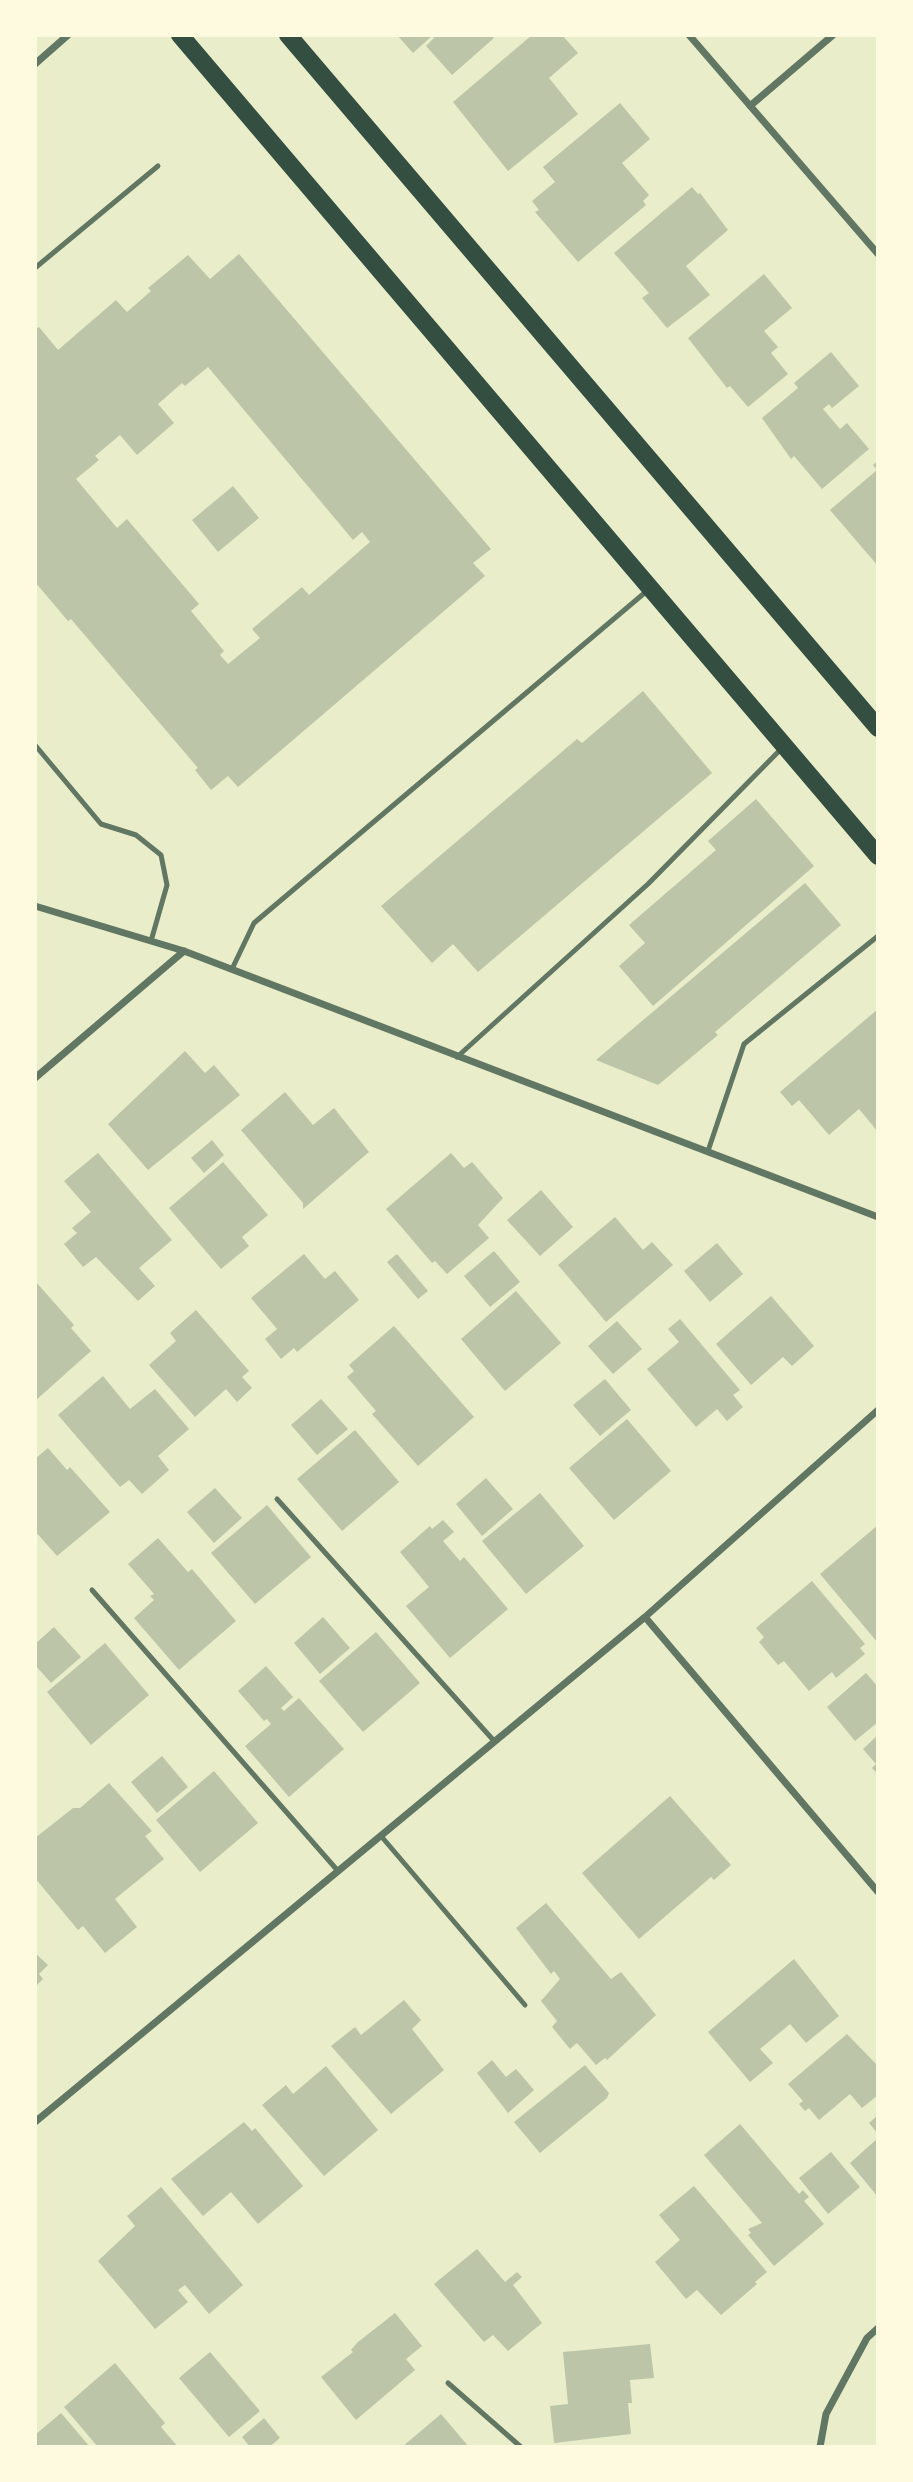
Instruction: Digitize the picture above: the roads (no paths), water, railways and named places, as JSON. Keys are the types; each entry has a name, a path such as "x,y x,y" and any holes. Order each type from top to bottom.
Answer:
{"main road":[{"path":"180,35 878,856"},
{"path":"288,35 878,728"}],"street":[{"path":"35,64 68,35"},
{"path":"689,35 878,254"},
{"path":"750,106 833,35"},
{"path":"35,906 184,951 878,1217"},
{"path":"35,1078 184,951"},
{"path":"35,2122 645,1617 878,1410"},
{"path":"645,1617 878,1892"},
{"path":"820,2447 826,2414 867,2338 878,2328"}],"lane":[{"path":"35,268 158,166"},
{"path":"232,970 254,923 650,588"},
{"path":"35,745 101,824 136,835 161,855 167,884 150,941"},
{"path":"457,1056 648,884 784,746"},
{"path":"708,1151 744,1044 878,936"},
{"path":"277,1499 495,1742"},
{"path":"92,1590 338,1871"},
{"path":"381,1836 526,2006"},
{"path":"448,2383 521,2447"}]}
